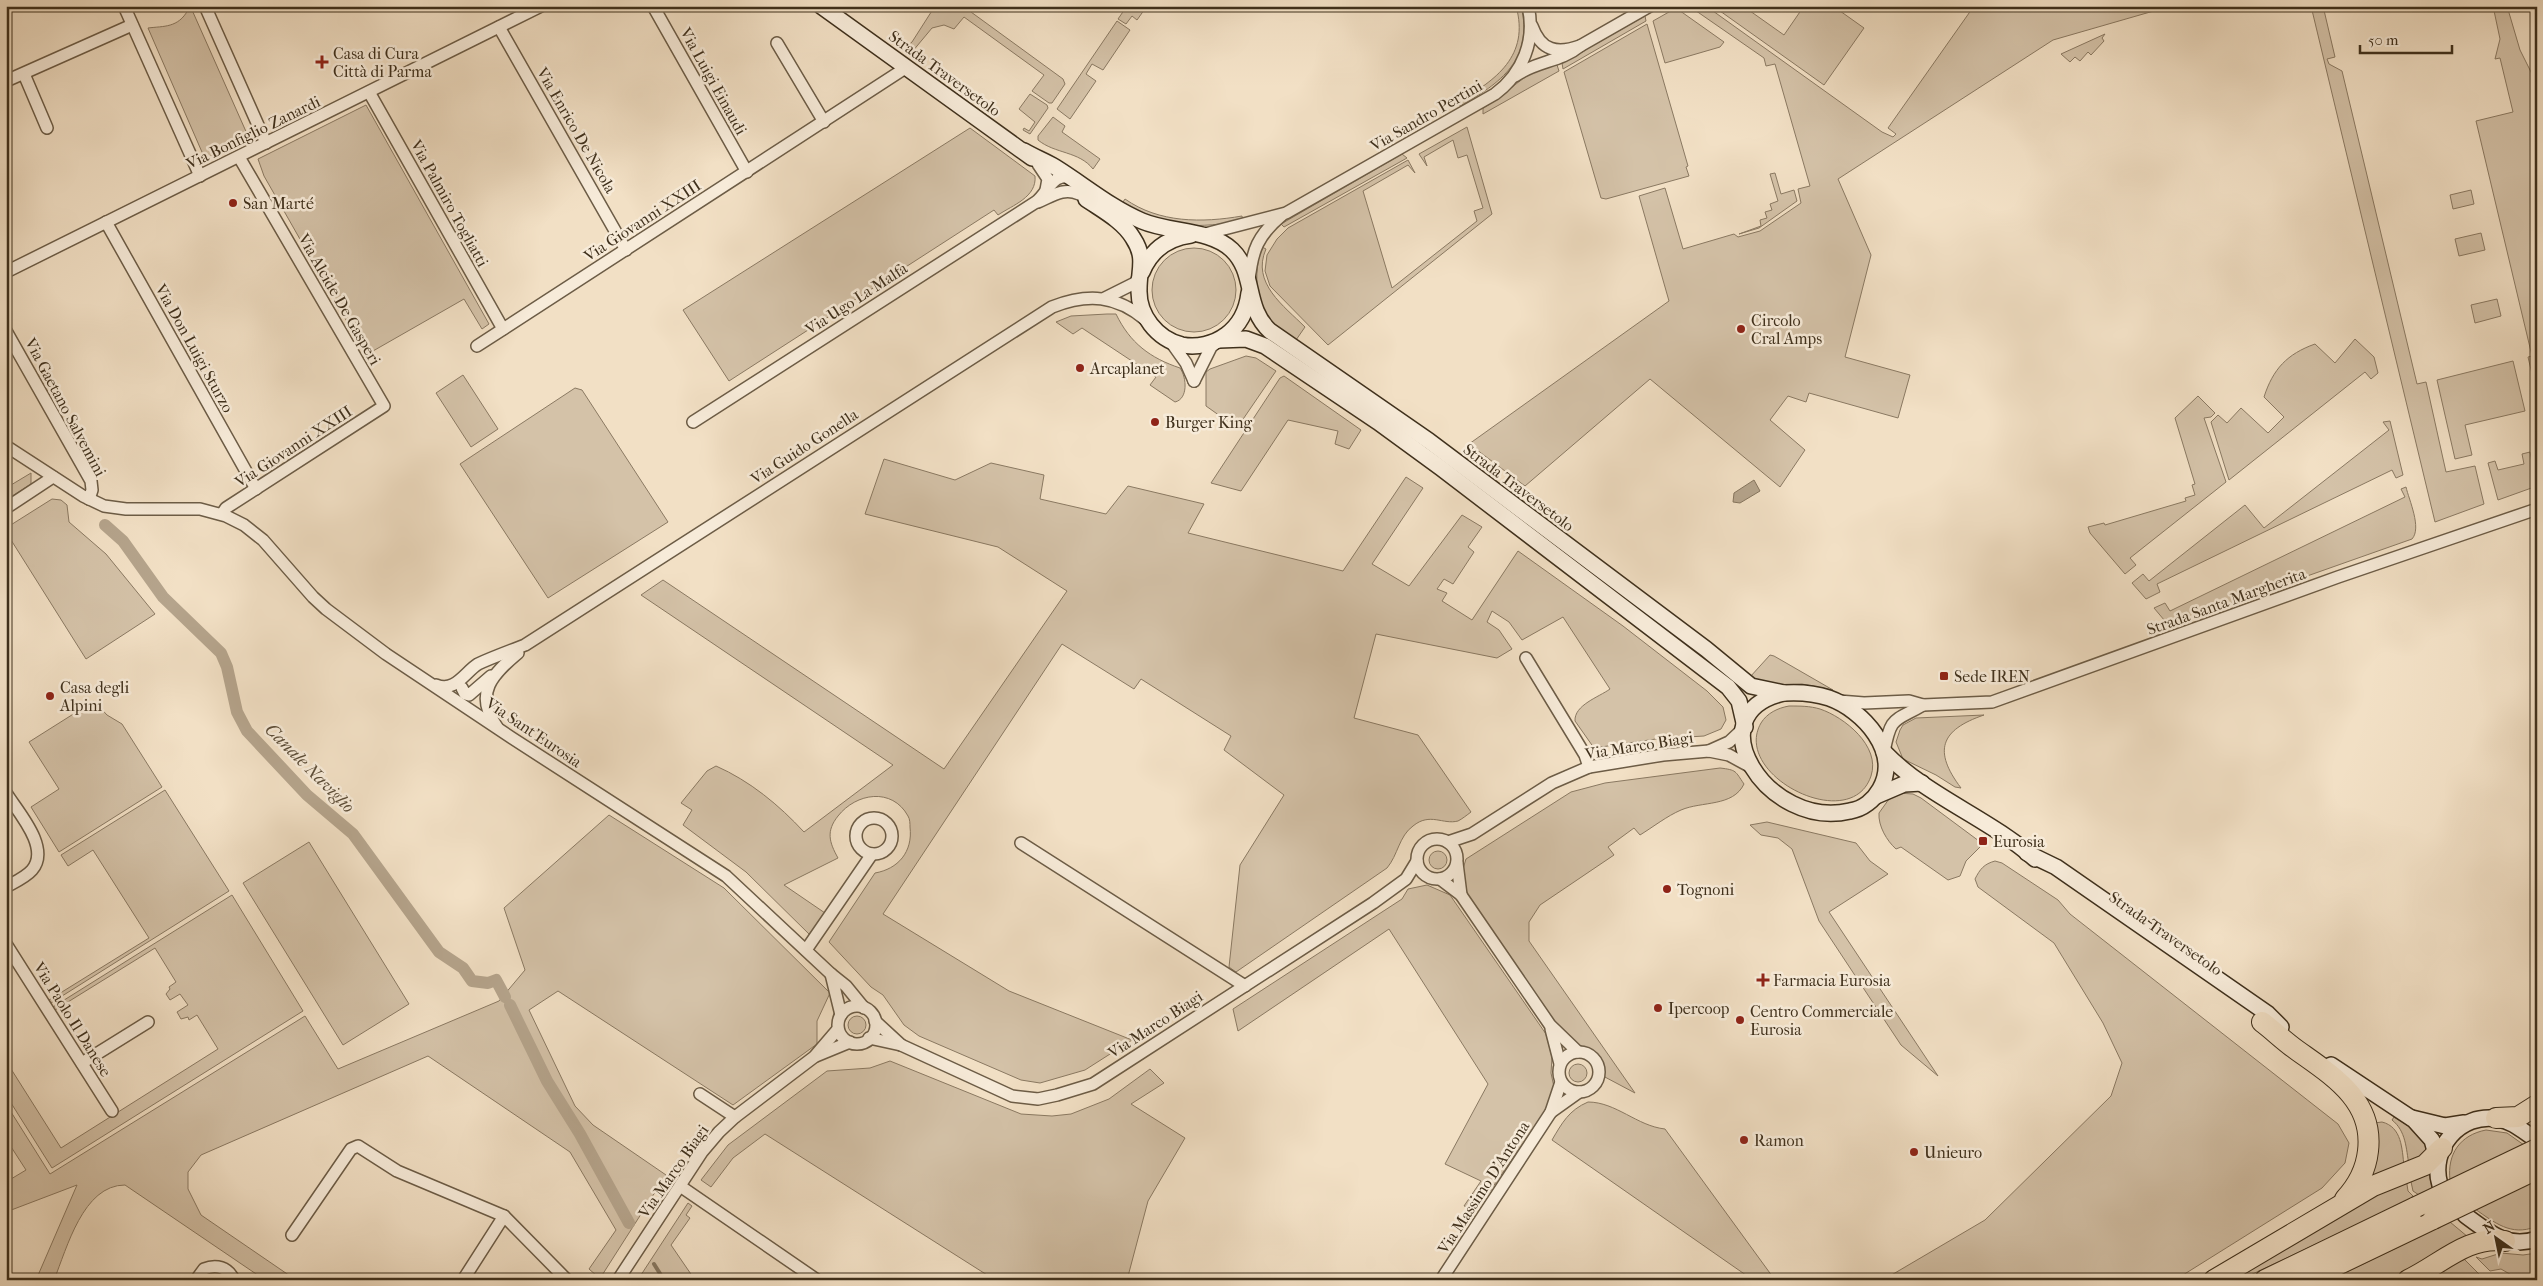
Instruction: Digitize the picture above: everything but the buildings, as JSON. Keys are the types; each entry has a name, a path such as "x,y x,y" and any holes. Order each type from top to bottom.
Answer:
{"highway":[{"path":"2262,1022 2345,1086 2357,1101 2365,1117 2369,1143 2363,1172 2351,1192 2329,1212"},
{"path":"2496,1118 2518,1117 2537,1106"},
{"path":"2265,1280 2416,1207 2536,1144"},
{"path":"2214,1280 2386,1180 2425,1165 2439,1155"},
{"path":"2306,1280 2537,1169"},
{"path":"2408,1280 2472,1244 2489,1240 2505,1241"}],"main road":[{"name":"Strada Traversetolo","path":"822,6 1024,151 1061,182 1142,221 1218,241 1233,251 1243,266 1260,320 1274,335 1429,441 1698,642 1751,686 1784,693 1809,693 1835,700 1851,710 1865,721 1876,736 1884,752 1896,765 2027,853 2048,872 2262,1022 2290,1035"},
{"name":"Strada Traversetolo","path":"1024,151 1061,182 1114,219 1131,235 1140,254 1139,298 1148,321 1166,338 1190,346 1219,340 1246,339 1265,346 1378,422 1441,468 1728,687 1739,701 1745,727 1744,748 1751,767 1763,783 1777,796 1810,811 1833,814 1851,811 1867,804 1876,796 1904,784 1922,783"},
{"name":"Strada Traversetolo","path":"1141,273 1149,258 1161,246 1176,238 1196,235"},
{"path":"1219,340 1231,331 1242,317 1249,287"},
{"name":"Strada Traversetolo","path":"1745,727 1750,715 1759,705 1771,697 1784,693"},
{"name":"Strada Traversetolo","path":"1876,796 1885,775 1884,752"},
{"name":"Strada Traversetolo","path":"2027,853 2053,865 2110,903 2268,1014 2290,1035 2325,1061 2412,1118"},
{"path":"2412,1118 2445,1126 2496,1118 2512,1124 2536,1144"},
{"path":"2412,1118 2430,1137 2439,1155 2440,1185"},
{"path":"2439,1155 2451,1134 2472,1121"},
{"path":"2465,1215 2490,1234 2505,1241 2522,1243 2537,1239"}],"street":[{"path":"124,6 200,176"},
{"path":"205,6 266,143"},
{"name":"Via Bonfiglio Zanardi","path":"6,272 541,6"},
{"name":"Via Luigi Einaudi","path":"653,6 747,172"},
{"name":"Via Sandro Pertini","path":"1249,287 1254,249 1266,231 1286,213 1491,97 1508,82 1518,69 1527,51 1530,19 1528,6"},
{"path":"1508,82 1522,72 1541,63 1567,57 1580,46 1650,6"},
{"path":"1530,19 1535,34 1546,46"},
{"path":"6,82 132,25"},
{"name":"Via Enrico De Nicola","path":"499,27 626,250"},
{"path":"778,42 824,122"},
{"path":"1541,63 1531,62 1527,57 1527,51 1533,45 1546,46 1558,51 1580,46"},
{"name":"Via Giovanni XXIII","path":"477,346 907,68"},
{"path":"24,74 47,128"},
{"name":"Via Palmiro Togliatti","path":"369,92 503,329"},
{"name":"Via Alcide De Gasperi","path":"239,157 384,406"},
{"name":"Via Ugo La Malfa","path":"693,422 1036,202 1061,182"},
{"name":"Via Sandro Pertini","path":"1196,235 1286,213"},
{"name":"Via Don Luigi Sturzo","path":"106,222 256,489"},
{"name":"Via Guido Gonella","path":"462,688 465,694 468,695 528,643 1040,314 1064,303 1105,298 1135,283 1141,273"},
{"path":"1105,298 1122,304 1148,321"},
{"name":"Via Gaetano Salvemini","path":"6,331 91,481 92,490 89,499"},
{"path":"1166,338 1178,349 1192,372 1194,381 1211,347 1219,340"},
{"name":"Via Giovanni XXIII","path":"222,514 226,508 384,406"},
{"name":"Via Sant'Eurosia","path":"6,446 89,499 114,508 194,508 222,514 244,525 263,540 322,606 386,654 434,684 505,734 726,876 846,986 864,1008"},
{"path":"6,508 53,477"},
{"name":"Strada Santa Margherita","path":"1835,700 1864,703 1909,701 1923,705 1992,702 2537,509"},
{"name":"Via Guido Gonella","path":"434,684 446,686 466,676 478,665 528,643"},
{"path":"1526,658 1585,755 1589,767"},
{"name":"Via Guido Gonella","path":"497,670 489,683 487,702 494,721 505,734"},
{"path":"466,676 462,688 463,700 469,708"},
{"name":"Strada Santa Margherita","path":"1884,752 1888,731 1896,719 1902,714 1923,705"},
{"name":"Via Marco Biagi","path":"1709,751 1729,742 1745,727"},
{"name":"Via Marco Biagi","path":"1457,858 1461,844 1472,834 1552,783 1589,767 1663,755 1709,751 1728,755 1751,767"},
{"path":"6,793 35,839 38,849 36,864 24,876 6,887"},
{"name":"Via Marco Biagi","path":"1448,842 1472,834"},
{"path":"1461,895 1457,858 1448,842 1430,841 1420,849 1417,861 1424,874 1440,879 1461,895 1550,1026 1578,1052"},
{"path":"1021,843 1245,986"},
{"path":"806,950 872,854"},
{"path":"1440,879 1451,874 1457,858"},
{"name":"Via Marco Biagi","path":"1406,879 1417,861"},
{"name":"Via Marco Biagi","path":"870,1038 901,1045 1012,1096 1038,1099 1057,1096 1093,1084 1323,937 1406,879 1424,874"},
{"name":"Via Paolo Il Danese","path":"6,944 112,1111"},
{"path":"831,974 841,1015 838,1029 842,1037 850,1042 860,1043 870,1038 875,1028 875,1021 869,1011 864,1008 849,1008 841,1015"},
{"name":"Via Marco Biagi","path":"875,1021 901,1045"},
{"path":"82,1064 148,1022"},
{"path":"1550,1026 1560,1064"},
{"name":"Via Marco Biagi","path":"618,1280 702,1152 735,1117 814,1057 838,1029"},
{"name":"Via Marco Biagi","path":"814,1057 850,1042"},
{"path":"1578,1052 1584,1052 1594,1059 1599,1070 1596,1082 1592,1087 1579,1092 1568,1089 1561,1082 1558,1074 1560,1064 1566,1056 1578,1052"},
{"name":"Via Massimo D'Antona","path":"1441,1280 1551,1112 1561,1082"},
{"name":"Via Massimo D'Antona","path":"1551,1112 1579,1092"},
{"path":"700,1094 735,1117"},
{"path":"292,1235 351,1149 358,1146 397,1171 504,1216 567,1280"},
{"path":"680,1186 817,1280"},
{"path":"463,1280 504,1216"},
{"path":"196,1280 204,1269 217,1266 229,1271 234,1280"}],"shaded area":[{"path":"935,6 968,6 971,12 1063,79 1065,84 1052,103 1049,103 1032,91 1044,75 964,17 954,29 944,25 932,28 912,52 906,47 912,42"},
{"path":"1127,6 1147,6 1137,20 1132,16 1126,24 1118,19"},
{"path":"1516,6 1521,6 1524,25 1523,41 1518,55 1511,67 1501,78 1460,106 1458,102 1497,75 1514,53 1518,39 1519,24"},
{"name":"Circolo Cral Amps","path":"1689,6 1706,6 1882,132 1893,137 1896,134 1888,128 1974,6 2171,6 2053,40 1838,179 1871,255 1845,357 1910,375 1898,418 1809,393 1806,402 1788,396 1770,420 1805,450 1780,487 1650,379 1525,486 1469,444 1669,301 1639,196 1665,188 1683,249 1734,234 1738,237 1760,231 1801,203 1798,189 1810,186 1775,64 1766,66 1764,58"},
{"path":"1713,6 1743,6 1784,35 1804,6 1833,6 1864,28 1824,85"},
{"path":"2311,6 2323,6 2335,57 2327,59 2329,64 2342,71 2417,384 2426,382 2446,472 2475,466 2484,504 2435,522"},
{"path":"2493,6 2507,6 2520,50 2534,78 2535,90 2532,107 2537,127 2537,395 2528,357 2532,356 2476,121 2513,112 2500,58 2495,59 2500,39"},
{"path":"1676,8 1724,42 1720,47 1665,63 1653,21"},
{"path":"188,10 192,10 248,136 205,159 148,28 175,23"},
{"path":"1645,16 1646,21 1563,69 1562,63"},
{"path":"1117,21 1130,30 1103,70 1092,64 1086,74 1096,81 1070,119 1057,109"},
{"path":"1647,24 1688,166 1686,167 1689,176 1606,199 1601,198 1564,72"},
{"path":"2105,34 2102,38 2104,41 2091,55 2088,52 2080,61 2075,57 2070,62 2061,54"},
{"path":"1557,65 1559,71 1483,114 1483,108 1527,76 1546,67"},
{"path":"1030,94 1047,105 1048,108 1030,134 1023,130 1024,128 1029,131 1035,122 1019,109"},
{"path":"366,105 489,324 482,329 464,299 366,355 264,176 258,159"},
{"path":"1053,117 1065,126 1062,132 1100,159 1093,169 1081,159 1045,145 1038,140 1038,136"},
{"path":"1467,127 1492,214 1328,345 1270,286 1265,271 1267,255 1277,239 1288,228 1408,160 1415,173 1408,165 1363,191 1392,288 1477,221 1474,211 1483,208 1467,155 1458,158 1453,140 1424,157 1427,166 1419,154"},
{"path":"970,128 1035,176 1035,183 1028,195 998,215 994,210 729,381 683,310"},
{"path":"1402,154 1407,158 1284,227 1281,224"},
{"path":"1775,173 1781,194 1794,190 1797,201 1759,228 1739,234 1761,226 1760,220 1767,218 1765,212 1772,210 1770,204 1778,201 1770,174"},
{"path":"2471,190 2474,204 2453,209 2450,195"},
{"path":"1125,199 1138,207 1166,217 1212,220 1242,216 1243,221 1196,226 1164,223 1135,212 1123,202"},
{"path":"2481,233 2485,250 2459,256 2455,239"},
{"path":"1262,247 1266,249 1263,273 1266,283 1279,302 1305,327 1296,340 1280,332 1267,320 1263,312 1257,284 1259,255"},
{"path":"1186,248 1202,248 1218,255 1229,266 1236,282 1233,306 1224,320 1218,325 1202,332 1186,332 1170,325 1159,314 1152,298 1152,282 1159,266 1170,255"},
{"path":"2497,299 2501,316 2475,323 2471,305"},
{"path":"1116,314 1134,341 1150,354 1180,368 1184,377 1185,388 1179,400 1175,402 1150,385 1156,377 1082,328 1073,334 1056,322 1071,316"},
{"path":"2355,339 2374,357 2378,373 2371,379 2365,372 2229,480 2211,422 2218,415 2227,423 2241,408 2268,433 2284,417 2264,397 2272,378 2282,364 2296,353 2315,344 2335,363"},
{"path":"1246,356 1256,358 1276,371 1237,428 1206,406 1206,372"},
{"path":"2513,361 2525,411 2465,425 2472,455 2455,459 2437,380"},
{"path":"463,375 498,429 471,447 436,393"},
{"path":"1284,376 1361,430 1349,449 1335,444 1338,431 1288,420 1241,491 1211,483 1280,378"},
{"path":"575,388 582,390 668,522 548,598 460,464"},
{"path":"2198,396 2215,413 2211,417 2204,418 2226,482 2130,558 2136,565 2125,574 2090,533 2088,527 2104,523 2105,525 2186,501 2185,498 2195,495 2192,485 2195,484 2175,418"},
{"path":"2390,421 2403,475 2396,478 2392,470 2157,584 2160,592 2146,599 2132,583 2143,574 2149,581 2245,505 2264,528 2389,430 2383,422"},
{"path":"2530,452 2537,486 2498,500 2488,463 2495,461 2498,470 2524,464 2522,454"},
{"path":"884,459 955,480 991,463 1044,475 1040,499 1106,514 1128,486 1204,504 1188,533 1343,571 1406,477 1423,488 1372,564 1409,586 1462,515 1482,527 1468,547 1474,552 1453,584 1444,579 1437,589 1447,593 1442,601 1472,620 1518,551 1623,626 1707,691 1723,707 1726,720 1721,729 1704,736 1656,739 1594,748 1575,721 1576,715 1578,710 1588,702 1610,689 1563,617 1522,640 1509,622 1492,611 1487,622 1499,630 1512,649 1497,658 1376,634 1354,718 1418,735 1471,812 1458,821 1431,819 1419,822 1413,826 1408,830 1387,868 1236,972 1229,967 1240,865 1284,795 1224,750 1231,736 1141,679 1134,689 1062,644 883,914 1009,991 1132,1040 1085,1070 1040,1083 1021,1080 919,1036 904,1025 883,995 871,987 829,942 875,873 891,868 902,858 906,851 909,844 910,822 901,807 884,797 874,796 854,802 834,821 830,832 831,842 838,858 784,885 825,913 810,935 746,872 683,825 692,810 681,803 707,771 716,766 741,779 763,794 804,832 893,765 641,595 663,580 944,769 1067,591 998,547 865,514"},
{"path":"31,473 31,484 6,500 6,488"},
{"path":"1754,480 1760,491 1740,503 1733,502 1734,493"},
{"path":"2406,487 2416,528 2412,539 2242,599 2170,627 2154,608 2165,603 2170,611 2405,497 2401,489"},
{"path":"52,499 61,500 67,505 69,522 106,554 155,614 86,659 6,532 6,528"},
{"path":"1770,655 1833,690 1802,684 1772,686 1750,677"},
{"path":"94,701 107,715 122,724 162,787 59,852 31,807 59,789 29,742"},
{"path":"1789,706 1820,709 1840,719 1858,734 1871,754 1873,765 1871,776 1859,793 1841,800 1819,799 1797,791 1777,778 1763,762 1756,743 1761,723 1773,711"},
{"path":"1984,715 1958,728 1950,735 1946,743 1944,753 1947,763 1952,775 1961,788 1955,787 1936,775 1903,759 1896,742 1903,725 1916,718"},
{"path":"1720,768 1737,774 1744,784 1739,791 1725,800 1681,810 1640,835 1634,828 1608,847 1614,855 1540,905 1529,922 1529,941 1635,1093 1603,1076 1600,1061 1587,1048 1575,1044 1555,1025 1465,893 1462,872 1466,859 1571,792 1605,783"},
{"path":"165,790 229,891 51,1003 49,1000 149,938 93,850 68,866 61,855"},
{"path":"1898,793 1913,794 1921,798 1983,844 1966,861 1960,876 1948,880 1901,847 1896,849 1889,842 1882,828 1879,813 1889,799"},
{"path":"609,815 724,888 830,993 817,1021 817,1044 733,1105 558,991 529,1010 575,1106 593,1125 666,1175 599,1280 595,1280 597,1276 589,1269 616,1230 570,1152 428,1056 201,1155 188,1172 188,1189 201,1215 296,1280 265,1280 125,1185 110,1188 98,1195 88,1207 71,1236 54,1280 36,1280 77,1185 6,1212 6,1182 26,1170 6,1139 6,1104 50,1174 305,1016 338,1069 499,1001 525,970 504,908"},
{"path":"1767,822 1856,843 1870,861 1888,874 1829,912 1938,1076 1901,1045 1819,921 1792,849 1778,838 1761,835 1750,825"},
{"path":"309,842 409,1004 343,1045 243,883"},
{"path":"1434,851 1442,851 1447,856 1445,867 1434,869 1429,864 1429,856"},
{"path":"1995,861 2002,863 2058,900 2070,914 2338,1124 2349,1143 2345,1163 2322,1188 2175,1280 1883,1280 1985,1220 2111,1096 2122,1063 2103,1023 2054,943 1978,887 1975,879 1979,872 1985,865"},
{"path":"1427,885 1450,895 1546,1034 1552,1057 1551,1073 1554,1087 1546,1110 1479,1207 1473,1208 1464,1206 1481,1181 1445,1164 1488,1084 1389,929 1238,1031 1233,1009 1402,899 1408,889"},
{"path":"232,895 303,1011 52,1168 6,1095 6,1061 61,1148 218,1049 197,1015 189,1020 188,1017 181,1019 177,1012 188,1005 180,994 170,1000 166,994 170,989 169,987 176,982 155,948 55,1010 53,1007"},
{"path":"853,1016 861,1016 866,1021 864,1032 853,1034 848,1029 848,1021"},
{"path":"890,1061 1021,1114 1052,1116 1071,1114 1109,1099 1150,1069 1164,1083 1131,1104 1185,1138 1148,1201 1127,1280 995,1280 765,1134 733,1158 711,1187 701,1180 728,1145 827,1071 870,1068"},
{"path":"1578,1064 1584,1067 1587,1073 1584,1079 1578,1082 1572,1079 1569,1073 1572,1067"},
{"path":"1588,1102 1608,1106 1645,1124 1665,1129 1775,1280 1753,1280 1552,1140 1571,1113"},
{"path":"2394,1117 2420,1133 2429,1151 2409,1165 2405,1140 2397,1124 2392,1120"},
{"path":"2382,1122 2394,1129 2400,1140 2404,1166 2367,1181 2374,1123"},
{"path":"2486,1130 2507,1133 2524,1145 2450,1180 2451,1162 2457,1147 2469,1136"},
{"path":"2429,1170 2432,1189 2419,1195 2413,1191 2410,1177"},
{"path":"2406,1178 2408,1191 2414,1197 2407,1201 2240,1280 2225,1280"},
{"path":"2537,1180 2535,1227 2518,1230 2504,1227 2475,1209"},
{"path":"688,1203 692,1206 686,1215 690,1218 671,1245 695,1280 642,1280 639,1278"},
{"path":"2450,1222 2468,1237 2418,1268 2394,1280 2330,1280"},
{"path":"2501,1253 2523,1255 2537,1253 2537,1280 2520,1280 2501,1269 2490,1271 2476,1257 2482,1259"},
{"path":"2462,1257 2480,1275 2475,1280 2423,1280"}],"waterway":[{"name":"Canale Naviglio","path":"105,525 123,541 163,597 221,653 227,667 237,712 247,731 307,795 353,834 439,952 463,968 472,981 488,983 496,980 505,997"},
{"path":"510,1005 547,1081 580,1134 629,1223"},
{"path":"654,1264 664,1280"}],"place":[{"name":"Casa di Cura Città di Parma","path":"322,62"},
{"name":"San Marté","path":"233,203"},
{"name":"Circolo Cral Amps","path":"1741,329"},
{"name":"Arcaplanet","path":"1080,368"},
{"name":"Burger King","path":"1155,422"},
{"name":"Sede IREN","path":"1944,676"},
{"name":"Casa degli Alpini","path":"50,696"},
{"name":"Eurosia","path":"1983,841"},
{"name":"Tognoni","path":"1667,889"},
{"name":"Farmacia Eurosia","path":"1763,980"},
{"name":"Ipercoop","path":"1658,1008"},
{"name":"Centro Commerciale Eurosia","path":"1740,1020"},
{"name":"Ramon","path":"1744,1140"},
{"name":"Unieuro","path":"1914,1152"}]}
